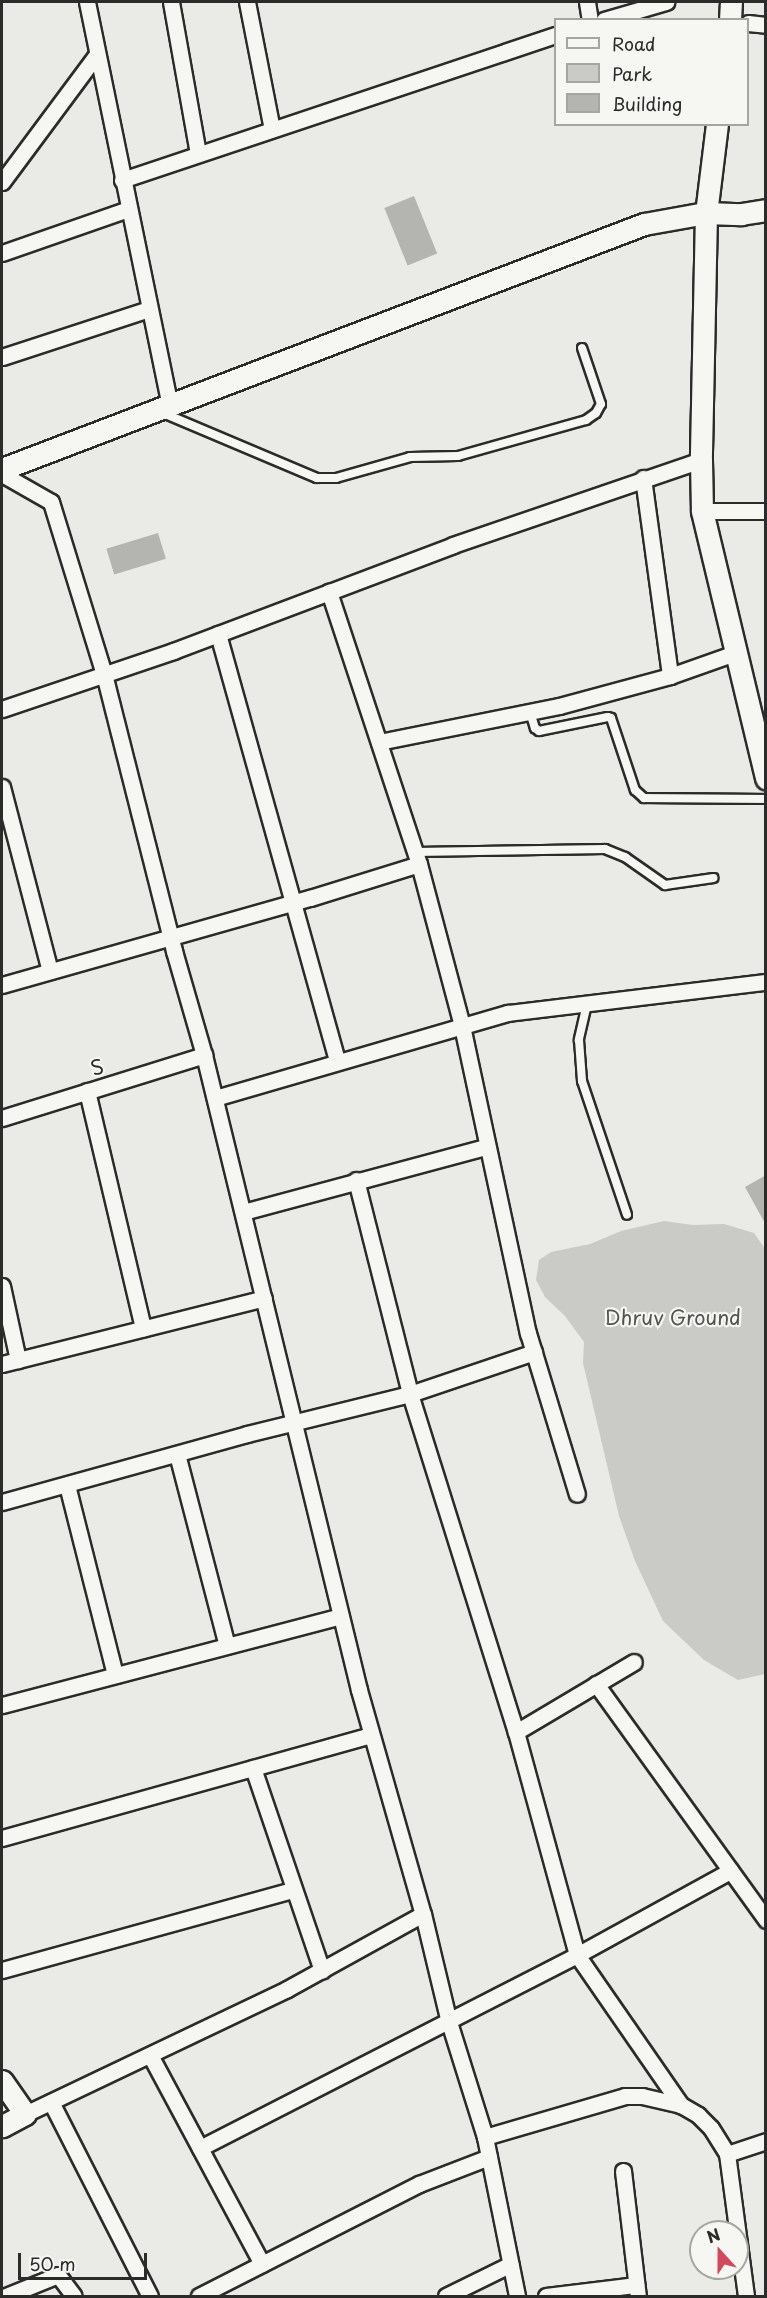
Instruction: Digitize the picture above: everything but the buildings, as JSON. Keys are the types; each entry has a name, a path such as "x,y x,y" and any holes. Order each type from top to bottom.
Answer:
{"street":[{"path":"87,2 149,309 163,407"},
{"path":"171,2 198,154"},
{"path":"247,2 272,129"},
{"path":"587,2 590,18"},
{"path":"610,18 659,2"},
{"path":"730,18 731,2"},
{"path":"749,23 765,24"},
{"path":"122,180 554,35"},
{"path":"2,182 97,54"},
{"path":"717,126 706,213 702,512 765,778"},
{"path":"2,254 128,209"},
{"path":"2,469 644,224 706,213 741,214 765,210"},
{"path":"2,357 149,309"},
{"path":"2,709 218,634 643,478 701,460"},
{"path":"2,474 51,502 104,674 170,937 204,1055 371,1735 423,1914 449,2022 485,2137 517,2296"},
{"path":"643,478 670,676"},
{"path":"702,512 765,511"},
{"path":"329,592 417,858 462,1026 482,1113 486,1147 534,1352 577,1494"},
{"path":"218,634 337,1061"},
{"path":"379,742 530,712 670,676 735,653"},
{"path":"2,787 50,970"},
{"path":"2,985 292,903 417,858"},
{"path":"214,1098 508,1013 765,982"},
{"name":"S","path":"2,1118 204,1055"},
{"path":"87,1091 143,1328"},
{"path":"243,1212 486,1147"},
{"path":"356,1180 410,1394 516,1732 577,1955 681,2105"},
{"path":"2,1286 18,1360"},
{"path":"2,1364 264,1298"},
{"path":"2,1502 410,1394 534,1352"},
{"path":"177,1454 227,1646"},
{"path":"67,1485 115,1675"},
{"path":"2,1705 341,1616"},
{"path":"516,1732 634,1662"},
{"path":"596,1684 765,1920"},
{"path":"2,1838 371,1735"},
{"path":"253,1768 322,1971"},
{"path":"200,2148 577,1955 730,1870"},
{"path":"2,1970 293,1890"},
{"path":"2,2126 322,1971 423,1914"},
{"path":"150,2055 262,2264"},
{"path":"2,2081 25,2114"},
{"path":"485,2137 625,2096 642,2096 681,2105 698,2115 711,2128 727,2154 746,2296"},
{"path":"51,2102 150,2296"},
{"path":"727,2154 765,2141"},
{"path":"199,2296 419,2184 489,2157"},
{"path":"546,2296 637,2291 623,2171"},
{"path":"446,2296 511,2264"},
{"path":"6,2296 58,2275 74,2296"}],"lane":[{"path":"163,407 317,478 336,478 410,457 458,456 586,420 596,413 600,404 582,348"},
{"path":"530,712 535,728 539,731 611,718 635,790 644,798 765,799"},
{"path":"417,858 605,849 625,857 665,885 712,878"},
{"path":"587,1004 579,1040 582,1081 627,1215"}],"green space":[{"name":"Dhruv Ground","path":"664,1221 693,1225 724,1224 754,1233 765,1249 765,1674 738,1680 704,1660 663,1621 635,1561 619,1516 583,1363 584,1342 565,1316 545,1297 536,1280 539,1260 551,1252 590,1244 621,1231"}]}
